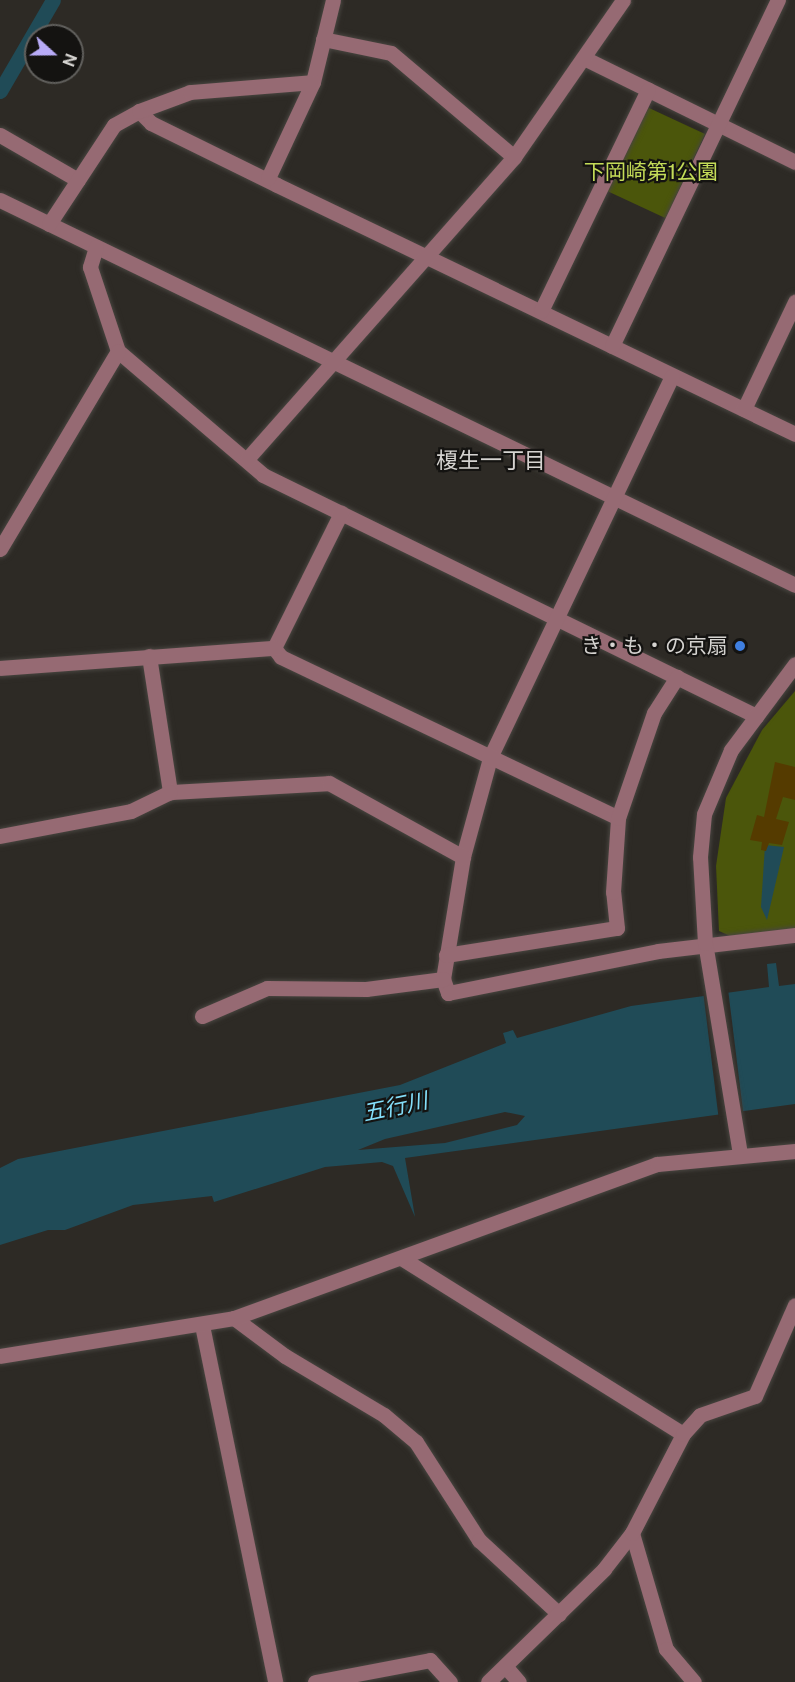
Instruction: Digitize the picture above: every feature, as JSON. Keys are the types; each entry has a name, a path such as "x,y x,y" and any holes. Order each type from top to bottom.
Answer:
{"street":[{"path":"268,178 313,82 333,0"},
{"path":"247,459 514,157 586,59 622,0"},
{"path":"612,345 778,0"},
{"path":"323,39 391,53 514,157"},
{"path":"586,59 795,162"},
{"path":"49,224 114,125 139,111 190,92 313,82"},
{"path":"541,311 648,90"},
{"path":"139,111 151,123 795,434"},
{"path":"0,135 78,180"},
{"path":"0,200 616,496 795,585"},
{"path":"96,247 90,267 118,351 263,475 558,617 756,716"},
{"path":"744,410 795,302"},
{"path":"0,549 118,351"},
{"path":"672,376 490,758 463,857 443,979 448,993 708,947 795,935"},
{"path":"274,648 341,513"},
{"path":"0,668 274,648"},
{"path":"274,648 281,657 618,818"},
{"path":"148,656 170,792"},
{"path":"738,1150 708,947 700,857 704,814 731,750 795,664"},
{"path":"446,955 617,928 618,818 654,713 677,677"},
{"path":"0,836 131,811 170,792 329,783 463,857"},
{"path":"202,1016 267,988 366,989 443,979"},
{"path":"0,1356 234,1318 403,1259 457,1234 657,1164 738,1150 795,1151"},
{"path":"403,1259 683,1434"},
{"path":"489,1682 559,1614 632,1533 683,1434 700,1414 754,1396 795,1305"},
{"path":"234,1318 285,1356 384,1414 416,1443 479,1540 559,1614"},
{"path":"202,1325 274,1682"},
{"path":"632,1533 666,1649 694,1682"},
{"path":"315,1682 430,1660 450,1682"},
{"path":"505,1666 519,1682"}],"green space":[{"name":"下岡崎第1公園","path":"647,107 705,134 666,218 608,191"},
{"path":"795,691 795,929 730,936 719,931 716,866 726,798 762,730"}],"water":[{"path":"765,845 784,847 767,920 761,907"},
{"name":"五行川","path":"776,963 779,986 795,984 795,1104 405,1158 415,1217 393,1166 382,1162 325,1167 214,1202 212,1196 133,1205 65,1230 48,1230 0,1245 0,1168 18,1159 400,1085 506,1043 503,1033 513,1030 517,1038 631,1006 769,987 767,964","holes":["505,1112 525,1116 517,1125 445,1143 358,1150 385,1139"]}],"pier":[{"path":"728,989 743,1114 719,1117 703,992"}],"building":[{"path":"775,762 795,767 795,800 783,797 776,819 789,822 782,845 769,843 766,851 761,850 762,842 750,840 757,815 764,817"}],"waterway":[{"path":"0,91 53,0"}],"place":[{"name":"き・も・の京扇","path":"740,646"}],"district":[{"name":"榎生一丁目","path":"491,461"}]}
